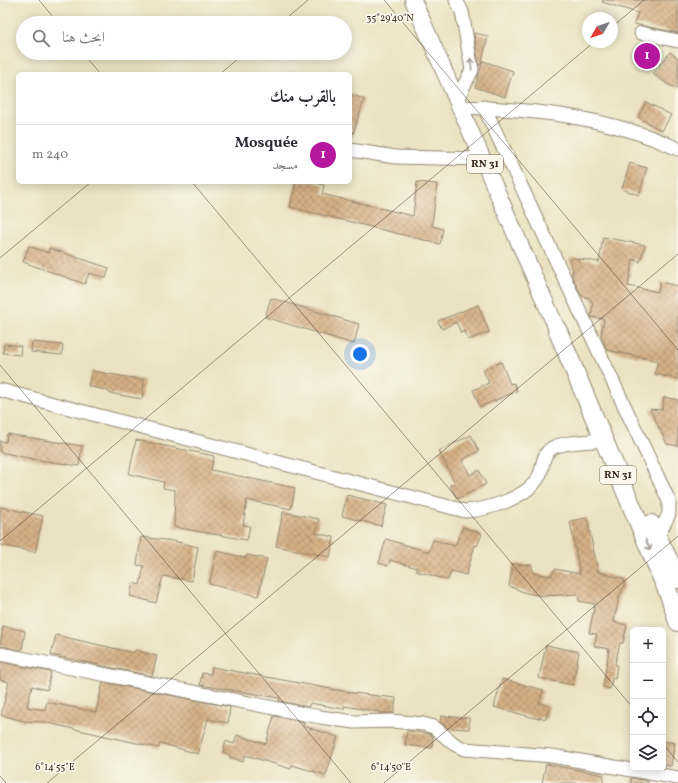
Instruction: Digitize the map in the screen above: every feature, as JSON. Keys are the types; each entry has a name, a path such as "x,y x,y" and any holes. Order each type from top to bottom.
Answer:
{"highway":[{"name":"RN 31","path":"557,329 678,579"},
{"name":"RN 31","path":"557,329 670,597 678,622"}],"main road":[{"name":"RN 31","path":"413,0 557,329"}],"street":[{"path":"456,0 462,12 472,70 459,103 484,108 511,108 557,114 587,120 618,127 678,149"},
{"path":"641,33 678,40"},
{"path":"484,108 669,501 669,514 658,536"},
{"path":"352,150 396,157 483,159"},
{"path":"0,390 465,511 493,507 518,494 539,477 544,457 551,449 559,445 603,440"},
{"path":"0,654 320,717 354,722 392,721 423,724 434,727 454,744 464,749 552,756 678,778"}],"building":[{"path":"603,0 678,0 678,33 634,24 638,13 602,2"},
{"path":"474,33 488,36 481,65 479,65"},
{"path":"670,52 678,58 678,89 667,84 653,74"},
{"path":"483,61 513,71 505,97 475,87"},
{"path":"352,95 364,99 352,137"},
{"path":"646,102 671,115 662,131 638,117"},
{"path":"630,163 647,168 639,195 622,189"},
{"path":"417,182 437,184 432,226 443,229 440,244 290,207 296,184 320,184 324,185 322,194 413,216"},
{"path":"603,237 645,245 640,262 633,259 628,286 658,292 660,282 678,286 678,379 655,374 658,361 607,350 601,336 604,319 591,317 593,304 590,298 582,296 572,276 573,269 569,260 574,258 599,262"},
{"path":"29,246 48,253 49,248 109,268 106,278 89,273 85,284 23,262"},
{"path":"271,298 359,324 354,344 265,317"},
{"path":"478,305 489,332 468,340 464,331 461,333 456,322 442,329 438,321"},
{"path":"32,342 63,345 62,355 31,352"},
{"path":"4,344 21,346 20,355 3,353"},
{"path":"501,362 510,384 514,383 517,391 480,407 473,390 489,383 483,370"},
{"path":"92,371 144,380 142,399 109,393 109,391 88,386"},
{"path":"664,397 678,400 678,446 667,444 650,409 662,410"},
{"path":"7,434 82,446 79,466 0,452 0,441 6,442"},
{"path":"471,435 479,451 462,460 470,475 479,470 486,484 457,499 450,485 455,483 439,451"},
{"path":"136,440 214,456 211,470 295,488 291,509 247,500 243,525 250,526 247,540 174,527 175,490 163,488 164,482 129,474"},
{"path":"347,495 387,505 381,526 342,516"},
{"path":"0,507 43,516 35,552 0,545"},
{"path":"283,512 319,519 316,533 334,537 330,557 276,546"},
{"path":"587,518 598,572 624,579 624,587 619,597 614,622 627,625 623,643 620,643 615,664 617,665 615,679 612,678 610,689 603,687 609,649 594,646 597,634 589,633 595,604 579,601 578,594 543,596 526,593 509,586 513,564 532,565 533,573 551,576 555,569 580,574 570,521"},
{"path":"463,527 482,534 477,546 475,545 466,575 451,571 448,580 416,571 417,568 390,560 388,566 379,563 386,539 429,552 433,540 455,546"},
{"path":"141,537 173,541 198,547 192,581 163,576 156,603 130,596 133,583 140,585 144,566 137,565"},
{"path":"217,551 246,558 247,555 267,559 258,596 209,584"},
{"path":"3,626 25,631 22,650 0,646"},
{"path":"56,635 134,653 135,650 157,656 152,676 51,655"},
{"path":"546,645 579,652 573,685 539,678"},
{"path":"0,662 51,672 47,690 32,686 27,707 45,710 47,702 96,712 103,682 230,707 228,723 208,719 198,754 160,743 159,748 43,722 24,721 1,715 9,682 0,680"},
{"path":"212,667 353,693 396,698 394,713 380,713 381,712 344,706 344,709 310,703 308,707 279,701 280,698 200,685 202,673 211,674"},
{"path":"502,679 543,690 539,703 549,706 546,719 539,717 539,719 494,707"},
{"path":"274,716 304,722 303,726 338,737 326,775 292,765 291,769 245,755 243,762 230,757 230,755 223,752 226,741 234,744 237,735 266,744"},
{"path":"441,716 469,718 469,729 448,728 440,722"},
{"path":"407,731 430,734 433,737 432,748 405,745"},
{"path":"666,742 675,743 671,766 666,765"},
{"path":"546,764 604,775 603,783 542,783"},
{"path":"631,778 648,781 648,783 631,783"}],"place":[{"name":"Mosquée","path":"647,56"}]}
